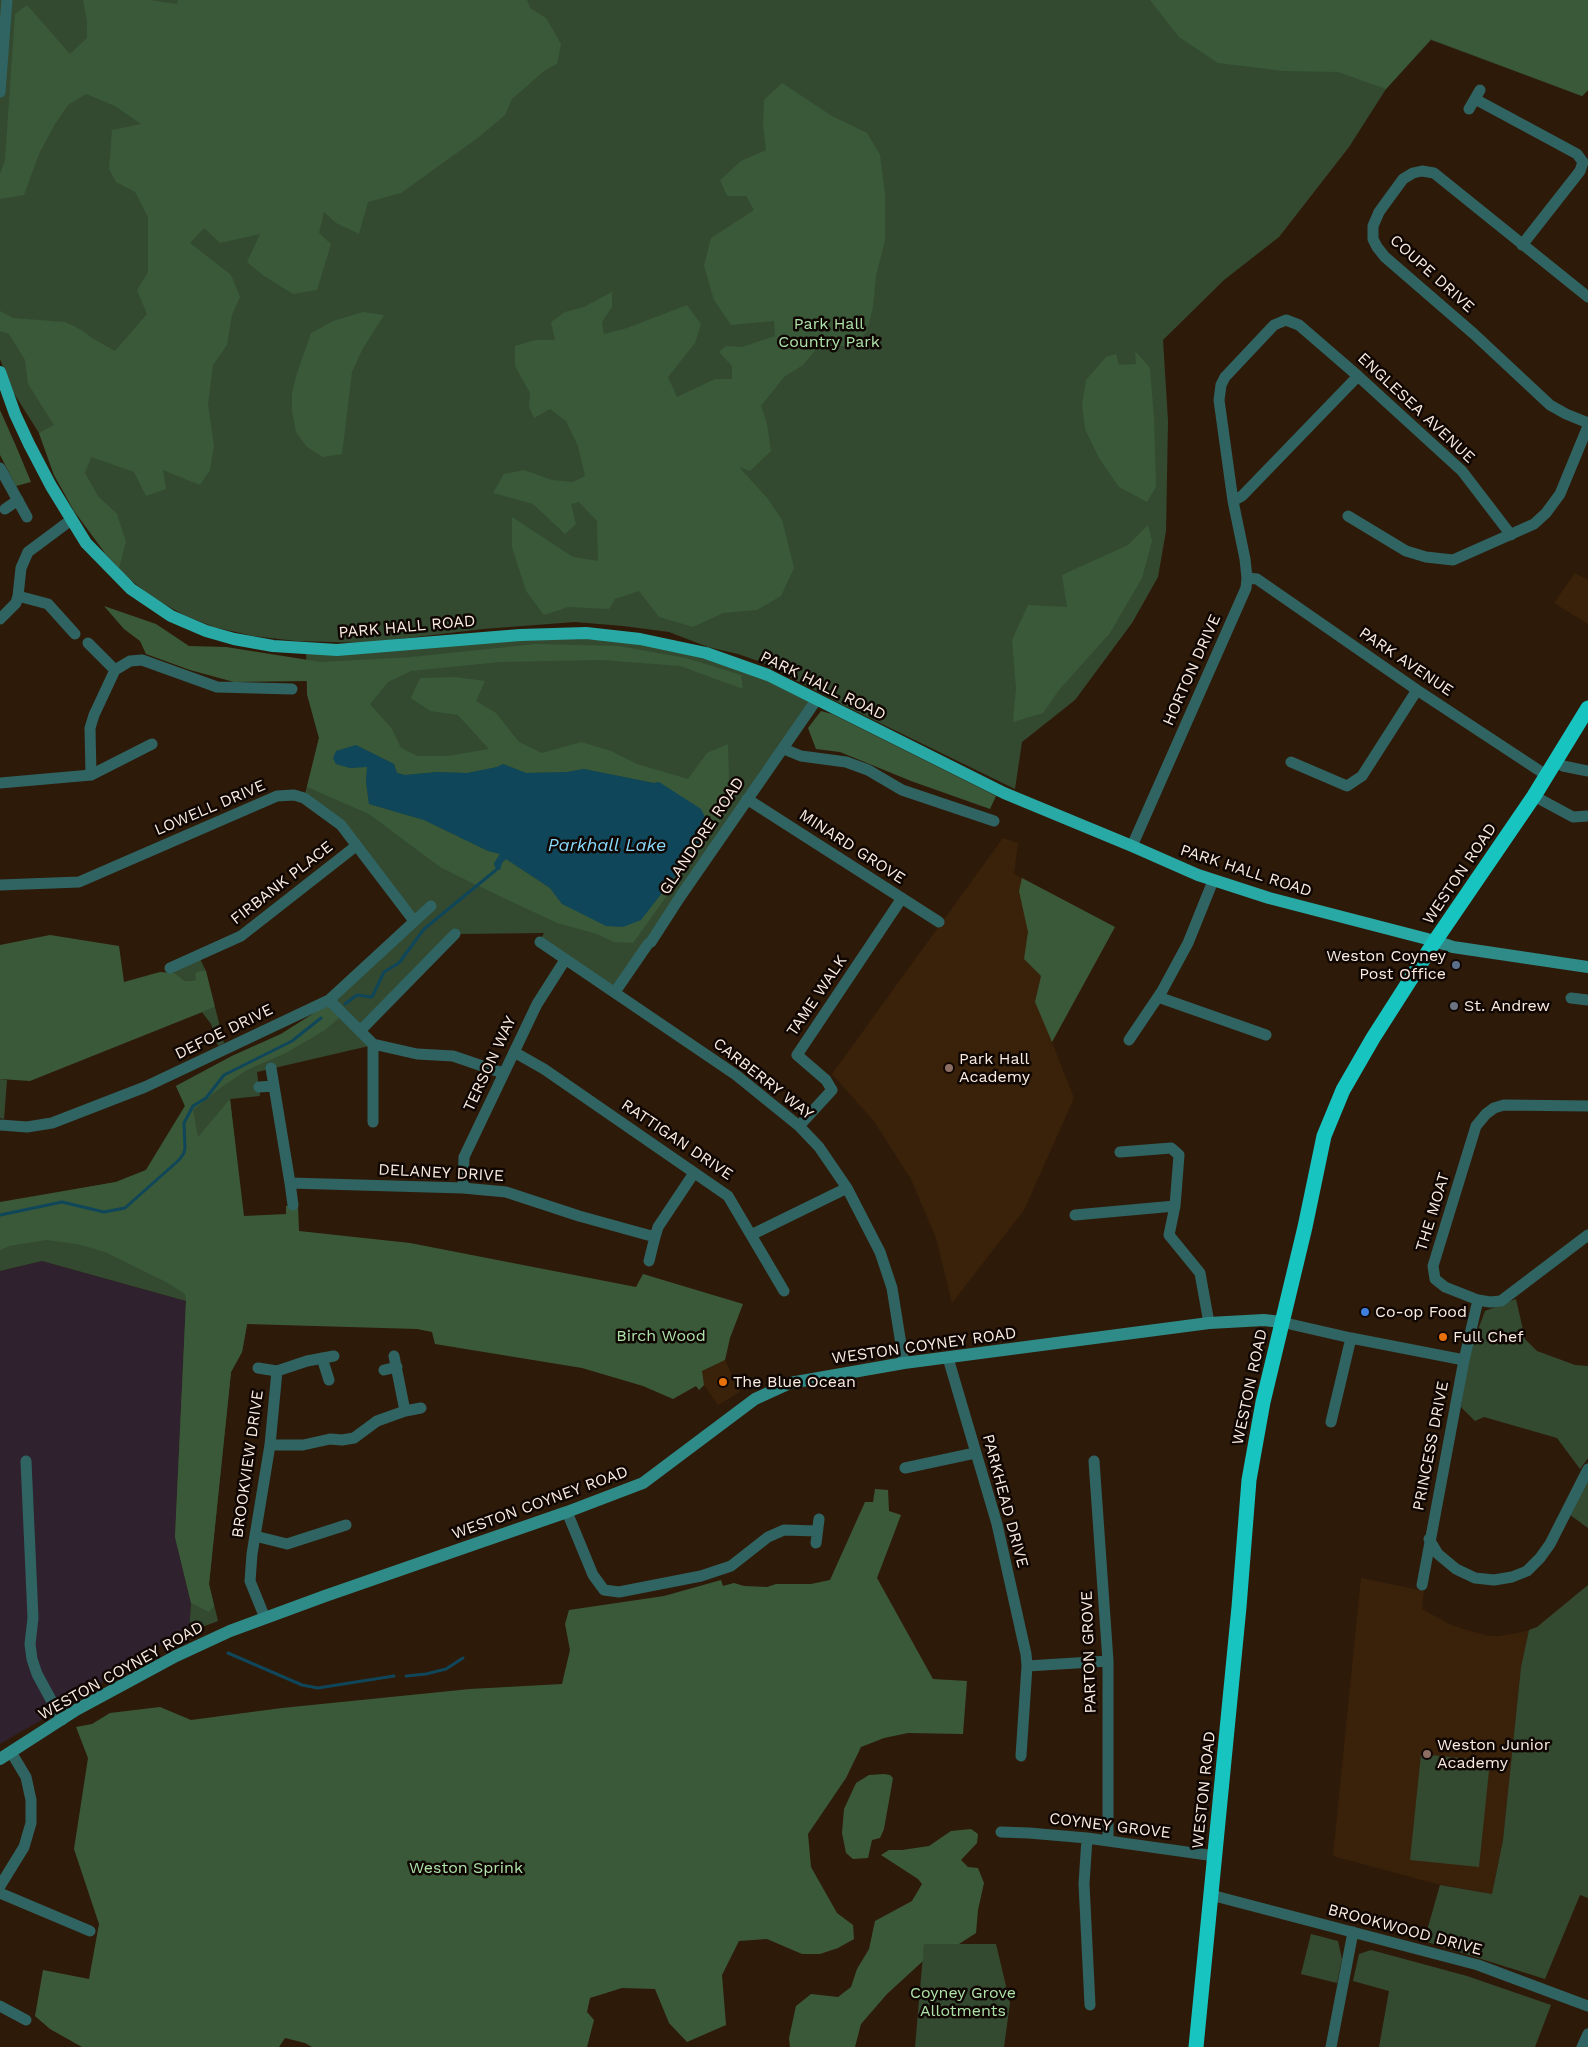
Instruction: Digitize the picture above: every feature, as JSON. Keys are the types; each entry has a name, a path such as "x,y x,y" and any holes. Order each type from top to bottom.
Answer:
{"highway":[{"name":"WESTON ROAD","path":"1196,2047 1249,1480 1263,1402 1305,1227 1319,1153 1328,1125 1343,1090 1435,941 1534,796 1588,708"}],"main road":[{"name":"PARK HALL ROAD","path":"0,372 29,444 51,486 86,542 131,589 171,616 206,631 234,639 273,646 337,650 528,634 586,633 632,638 706,653 768,675 1004,793 1213,881 1288,904 1435,941"}],"street":[{"path":"0,92 7,0"},
{"path":"1475,99 1577,154 1584,162 1580,172 1522,245"},
{"name":"COUPE DRIVE","path":"1588,297 1434,173 1422,171 1412,173 1403,179 1379,212 1373,226 1373,239 1385,257 1474,334 1550,405 1588,425"},
{"name":"ENGLESEA AVENUE","path":"1286,320 1299,325 1462,470 1511,534"},
{"name":"HORTON DRIVE","path":"1132,846 1246,588 1247,578 1218,400 1221,385 1225,377 1262,336 1274,325 1286,320"},
{"path":"1233,501 1242,496 1358,376"},
{"path":"1348,516 1406,551 1440,560 1453,560 1534,524 1546,513 1560,494 1588,425"},
{"path":"0,468 28,517"},
{"path":"6,509 18,500"},
{"path":"0,619 11,610 18,596 21,568 28,552 71,520"},
{"name":"PARK AVENUE","path":"1247,578 1257,579 1417,690 1546,775"},
{"path":"18,596 48,604 75,634"},
{"path":"88,643 115,670"},
{"path":"91,775 90,728 94,715 115,670 130,661 142,660 217,687 292,689"},
{"path":"1291,762 1347,786 1362,776 1417,690"},
{"name":"GLANDORE ROAD","path":"615,992 817,699"},
{"path":"0,783 91,775 152,744"},
{"path":"784,749 802,756 846,762 868,770 902,790 994,820"},
{"path":"1556,761 1563,766 1588,771"},
{"name":"LOWELL DRIVE","path":"0,885 79,882 277,796 294,795 304,798 341,825 414,921"},
{"path":"1534,796 1573,817 1588,816"},
{"name":"MINARD GROVE","path":"746,800 939,922"},
{"name":"FIRBANK PLACE","path":"170,968 241,936 356,846"},
{"path":"1129,1040 1158,997 1188,943 1213,881"},
{"name":"TAME WALK","path":"799,1126 832,1090 826,1080 797,1055 902,898"},
{"name":"DEFOE DRIVE","path":"0,1125 27,1127 62,1120 145,1088 329,1000 431,906"},
{"path":"360,1031 454,934"},
{"path":"1435,941 1453,947 1588,967"},
{"name":"CARBERRY WAY","path":"540,942 736,1075 799,1126 819,1147 847,1188 880,1252 892,1288 904,1363"},
{"name":"TERSON WAY","path":"464,1188 464,1157 536,1004 565,960"},
{"path":"1158,997 1266,1035"},
{"path":"1571,998 1588,1000"},
{"path":"329,1000 373,1044 417,1054 453,1056 503,1073"},
{"path":"373,1044 373,1122"},
{"name":"RATTIGAN DRIVE","path":"514,1052 544,1069 728,1196 784,1291"},
{"path":"271,1068 293,1205"},
{"path":"259,1088 273,1086"},
{"name":"THE MOAT","path":"1588,1106 1504,1104 1494,1108 1476,1126 1434,1266 1435,1278 1445,1287 1478,1300 1501,1301 1588,1234"},
{"path":"1120,1152 1171,1148 1178,1155 1175,1206 1169,1235 1200,1273 1209,1322"},
{"path":"649,1261 658,1227 694,1173"},
{"name":"DELANEY DRIVE","path":"290,1184 464,1188 506,1192 579,1216 655,1237"},
{"path":"751,1235 847,1188"},
{"path":"1075,1214 1175,1206"},
{"name":"PRINCESS DRIVE","path":"1422,1585 1429,1539 1464,1360 1478,1300"},
{"name":"WESTON COYNEY ROAD","path":"0,1759 62,1720 176,1656 230,1631 567,1512 643,1483 755,1399 790,1383 904,1363 1209,1322 1264,1320 1282,1322"},
{"path":"1282,1322 1464,1360"},
{"path":"1331,1422 1352,1338"},
{"name":"BROOKVIEW DRIVE","path":"265,1618 250,1581 255,1536 270,1444 277,1371 307,1361 334,1356"},
{"path":"322,1358 329,1380"},
{"name":"PARKHEAD DRIVE","path":"948,1358 997,1524 1027,1660 1022,1756"},
{"path":"384,1370 396,1361 405,1411"},
{"path":"258,1368 277,1371"},
{"path":"270,1444 303,1445 330,1439 354,1438 378,1421 405,1411 421,1408"},
{"path":"905,1468 975,1453"},
{"path":"26,1461 33,1618 30,1644 32,1659 37,1674 62,1720"},
{"name":"PARTON GROVE","path":"1094,1461 1108,1660 1108,1841"},
{"path":"1429,1539 1438,1554 1456,1569 1475,1578 1494,1580 1512,1577 1527,1571 1550,1544 1588,1469"},
{"path":"567,1512 593,1575 604,1590 619,1592 701,1576 731,1566 768,1537 784,1530 818,1525 816,1543"},
{"path":"255,1536 287,1544 346,1526"},
{"path":"1027,1660 1108,1660"},
{"path":"0,1886 24,1847 31,1823 31,1800 26,1777 11,1752"},
{"name":"COYNEY GROVE","path":"1001,1832 1087,1838 1215,1856"},
{"path":"1087,1838 1084,1884 1090,2005"},
{"path":"0,1893 90,1932"},
{"name":"BROOKWOOD DRIVE","path":"1211,1894 1478,1965 1588,2006"},
{"path":"1331,2047 1354,1932"},
{"path":"0,2006 26,2020"},
{"path":"1582,2047 1588,2034"}],"shaded area":[{"path":"1575,573 1588,580 1588,624 1554,603"},
{"name":"Park Hall Academy","path":"1003,838 1018,843 1014,874 1115,927 1052,1042 1074,1098 1024,1210 952,1303 936,1238 911,1179 873,1120 832,1074"},
{"path":"42,1261 186,1301 175,1537 191,1603 189,1632 148,1652 89,1692 0,1744 0,1271"},
{"path":"725,1360 740,1392 718,1405 704,1385 702,1371"},
{"name":"Weston Junior Academy","path":"1361,1578 1424,1591 1422,1609 1449,1624 1467,1630 1488,1636 1499,1636 1529,1630 1521,1667 1503,1840 1492,1894 1433,1883 1333,1856"}],"green space":[{"name":"Park Hall Country Park","path":"0,0 1588,0 1588,90 1582,96 1431,40 1386,89 1349,147 1279,237 1224,280 1163,340 1168,421 1166,531 1158,577 1132,623 1075,700 1022,742 1015,789 843,705 761,662 708,647 669,632 575,622 483,629 365,643 296,641 253,636 214,627 184,615 153,598 127,577 105,553 54,475 39,433 13,392 0,359"},
{"path":"83,0 149,0 177,4 178,0 527,0 530,8 546,18 561,44 557,64 544,71 512,99 505,115 479,137 401,193 368,202 359,234 336,223 324,212 319,233 331,244 317,290 293,294 264,276 247,262 260,234 220,243 204,228 190,243 231,275 240,297 232,315 227,345 213,365 208,404 214,446 210,470 200,485 163,470 166,489 146,496 134,472 91,457 85,473 98,496 117,514 126,542 119,568 105,553 74,511 54,475 39,433 54,425 28,384 25,360 9,334 0,331 0,311 13,318 65,322 82,330 115,351 147,314 137,290 148,272 148,217 135,192 116,182 109,169 112,130 141,124 115,106 86,94 68,105 55,124 39,154 24,195 0,199 0,174 5,160 15,14 27,5 70,54 87,38 87,21"},
{"path":"1150,0 1588,0 1588,90 1582,96 1431,39 1386,89 1338,72 1283,71 1218,63 1179,37"},
{"path":"782,83 832,116 867,133 880,155 885,194 885,240 876,276 873,307 867,331 854,346 819,346 803,365 784,377 761,406 767,424 771,451 750,471 739,467 768,499 782,520 794,568 781,596 757,610 723,613 693,627 659,617 639,591 615,599 609,609 568,607 544,615 526,591 512,547 512,517 573,557 598,561 597,521 579,502 571,504 576,524 565,534 533,504 493,493 504,474 524,470 552,480 573,482 585,476 578,446 566,421 550,409 534,418 529,407 530,393 515,366 515,346 535,340 555,340 551,322 565,312 584,307 612,292 612,307 602,322 604,334 627,328 687,305 701,324 695,343 668,377 677,397 715,379 732,379 732,366 719,352 726,346 742,347 775,336 774,321 731,325 714,300 704,266 711,238 754,210 746,196 727,196 720,180 741,161 766,150 763,124 764,100"},
{"path":"363,312 384,315 362,350 352,372 342,454 323,457 307,447 296,432 292,411 292,392 297,373 311,333 333,321"},
{"path":"1135,351 1150,368 1156,487 1147,502 1119,487 1099,458 1085,429 1082,405 1086,380 1106,357 1116,354 1119,365 1136,364"},
{"path":"0,410 31,482 16,486 0,455"},
{"path":"1148,525 1152,541 1142,578 1110,633 1059,690 1043,713 1013,722 1016,688 1012,640 1028,605 1067,607 1062,575 1128,545"},
{"path":"104,606 156,624 189,646 226,647 321,662 411,657 536,644 618,646 686,658 741,675 743,689 680,666 601,660 500,662 411,671 388,682 370,704 392,729 401,748 418,756 447,756 489,749 458,715 430,711 411,698 420,678 455,677 485,681 476,701 496,713 519,742 542,753 581,742 611,751 637,764 688,779 707,753 728,744 729,778 724,816 633,943 614,942 597,934 557,923 440,867 369,814 307,787 319,738 307,694 307,681 234,682 190,670 146,654 140,641 124,629","holes":["356,745 394,764 397,773 405,775 437,772 467,773 503,764 526,773 567,772 584,769 654,783 659,782 562,904 550,888 506,859 502,863 493,866 500,854 488,851 424,820 369,804 366,782 367,766 350,768 336,764 333,758"]},
{"path":"515,635 671,644 817,699 615,992 541,939 544,933 455,934 360,1031 329,1000 414,921 341,825 304,798 319,738 307,694 306,649"},
{"path":"821,711 832,714 996,796 990,809 911,781 840,752 816,749 808,728"},
{"path":"1022,878 1115,927 1052,1042 1035,1002 1041,976 1024,959 1028,932 1019,891"},
{"path":"50,935 119,946 124,982 160,972 175,973 185,981 196,980 195,973 206,971 215,1007 30,1081 0,1079 0,945"},
{"path":"200,959 206,971 200,971 197,980 185,981 175,973 168,972"},
{"path":"327,1005 369,1046 257,1072 260,1096 230,1099 243,1216 247,1324 242,1352 231,1372 209,1584 218,1621 189,1632 191,1603 175,1537 186,1301 42,1261 0,1271 0,1203 116,1182 146,1170 185,1106 176,1086 232,1056 281,1034"},
{"name":"Birch Wood","path":"327,1005 339,1018 325,1030 286,1053 247,1070 220,1088 193,1110 198,1137 230,1099 244,1216 286,1214 286,1206 298,1205 299,1231 410,1243 636,1287 643,1274 743,1304 730,1338 725,1360 702,1371 704,1385 699,1390 696,1386 673,1399 643,1386 582,1368 435,1344 432,1332 417,1329 247,1324 242,1352 231,1372 209,1584 214,1606 209,1612 191,1603 175,1537 185,1294 168,1283 105,1252 77,1244 46,1240 9,1246 0,1250 0,1202 116,1182 146,1170 185,1106 176,1086 232,1056 281,1034"},
{"path":"215,1007 224,1043 218,1046 211,1024 202,1012"},
{"path":"0,1079 7,1080 4,1119 0,1118"},
{"path":"1516,1299 1525,1339 1537,1351 1575,1365 1588,1366 1588,1458 1580,1469 1557,1438 1484,1417 1475,1421 1461,1407 1469,1354 1485,1311"},
{"path":"1588,1469 1588,1528 1566,1512"},
{"name":"Weston Sprink","path":"875,1489 888,1490 889,1511 901,1515 877,1578 933,1679 967,1681 963,1734 908,1733 884,1738 861,1747 846,1778 808,1834 811,1867 837,1913 853,1925 854,1939 838,1948 820,1954 802,1954 767,1939 739,1941 722,1975 726,2025 687,2042 669,2023 655,1989 622,1988 590,1998 587,2012 594,2020 587,2047 312,2047 305,2043 285,2038 279,2047 82,2047 50,2029 35,2016 43,1970 89,1979 99,1924 74,1849 88,1758 76,1727 92,1724 110,1713 160,1707 191,1720 282,1708 470,1689 562,1684 570,1650 565,1624 569,1610 664,1596 721,1580 723,1586 734,1583 744,1586 767,1587 776,1584 811,1584 830,1580 865,1502 873,1502"},
{"path":"1588,1585 1588,1898 1580,1895 1545,1979 1424,1941 1440,1885 1492,1894 1503,1840 1521,1667 1529,1630 1537,1627"},
{"path":"1421,1754 1490,1761 1479,1867 1410,1860"},
{"path":"869,1775 890,1775 893,1778 884,1829 880,1838 872,1840 868,1858 853,1859 846,1853 842,1833 844,1809 856,1783"},
{"path":"971,1829 978,1834 977,1843 961,1860 968,1867 978,1868 984,1883 978,1910 976,1933 959,1944 924,1944 923,1961 887,1994 861,2024 855,2047 790,2047 789,2038 796,2006 811,1994 838,1997 851,1987 857,1969 869,1949 875,1921 912,1901 922,1884 918,1879 881,1855 889,1850 929,1846 951,1831"},
{"path":"1311,1934 1338,1941 1342,1959 1337,1983 1301,1974"},
{"name":"Coyney Grove Allotments","path":"924,1944 996,1944 1010,2003 1004,2047 915,2047"},
{"path":"1371,1950 1467,1976 1551,2005 1535,2047 1379,2047 1389,1991 1353,1981 1359,1954"}],"water":[{"name":"Parkhall Lake","path":"356,745 394,764 397,773 405,775 437,772 467,773 503,764 526,773 567,772 584,769 654,783 659,782 701,809 711,830 641,920 623,927 606,926 562,904 550,888 506,859 502,863 500,870 496,870 494,863 500,854 488,851 424,820 369,804 366,782 367,767 350,768 336,764 333,758 336,751"}],"waterway":[{"path":"345,1004 357,995 372,997 384,972 399,963 424,929 496,870"},
{"path":"0,1215 62,1202 104,1212 125,1208 179,1160 185,1148 184,1123 193,1106 206,1098 224,1075 292,1041 321,1018"},
{"path":"228,1653 302,1685 318,1688 394,1676"},
{"path":"406,1676 446,1669 463,1658"}],"place":[{"name":"Weston Coyney Post Office","path":"1456,965"},
{"name":"St. Andrew","path":"1454,1006"},
{"name":"Park Hall Academy","path":"949,1068"},
{"name":"Co-op Food","path":"1365,1312"},
{"name":"Full Chef","path":"1443,1337"},
{"name":"The Blue Ocean","path":"723,1382"},
{"name":"Weston Junior Academy","path":"1427,1754"}]}
